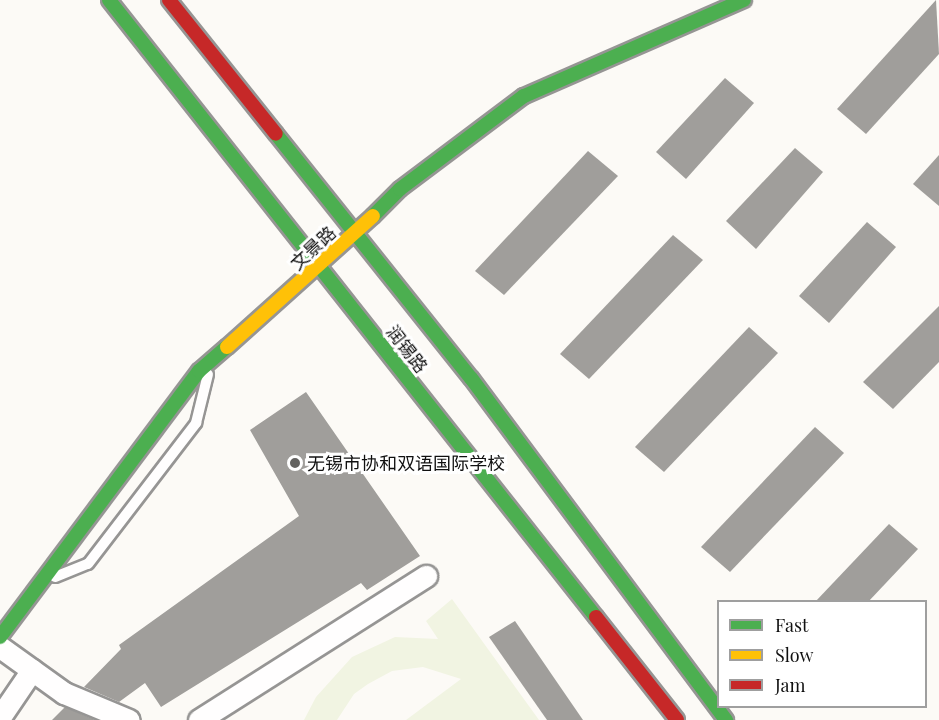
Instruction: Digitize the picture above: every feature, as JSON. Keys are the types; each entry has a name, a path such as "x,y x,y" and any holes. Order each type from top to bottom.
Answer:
{"main road":[{"name":"润锡路","path":"109,0 677,720"},
{"name":"润锡路","path":"169,0 471,378 717,708"},
{"name":"文景路","path":"0,637 212,360 320,267 400,189 524,96 744,0"}],"street":[{"path":"199,720 426,576"},
{"path":"0,647 64,693 129,720"},
{"path":"0,717 32,670"}],"lane":[{"path":"40,583 88,564 196,423 212,360"}],"green space":[{"path":"452,599 539,720 406,720 461,679 423,667 392,671 368,684 354,694 337,720 304,720 316,697 352,657 395,637 438,639 426,621"}],"building":[{"path":"936,0 939,54 866,134 837,109"},
{"path":"725,78 754,103 686,179 656,152"},
{"path":"795,148 823,172 756,249 726,221"},
{"path":"588,151 618,176 504,295 475,271"},
{"path":"939,155 939,206 913,184"},
{"path":"867,222 896,247 829,323 799,296"},
{"path":"673,235 703,260 589,379 560,354"},
{"path":"939,306 939,362 893,409 863,382"},
{"path":"749,327 778,353 664,472 635,447"},
{"path":"306,392 420,556 367,590 361,583 161,707 145,683 119,702 84,687 121,649 119,645 299,516 250,430"},
{"path":"815,427 844,453 730,572 701,547"},
{"path":"889,524 918,549 870,600 817,600"},
{"path":"515,621 583,720 547,720 489,637"},
{"path":"65,707 95,720 52,720"}],"traffic: fast":[{"path":"109,0 596,617"},
{"path":"373,216 400,189 524,96 744,0"},
{"path":"276,134 471,378 717,708"},
{"path":"0,637 199,371 227,347"},
{"path":"717,708 726,720"}],"traffic: slow":[{"path":"227,347 373,216"}],"traffic: jam":[{"path":"169,0 276,134"},
{"path":"596,617 677,720"}],"place":[{"name":"无锡市协和双语国际学校","path":"295,463"}]}
